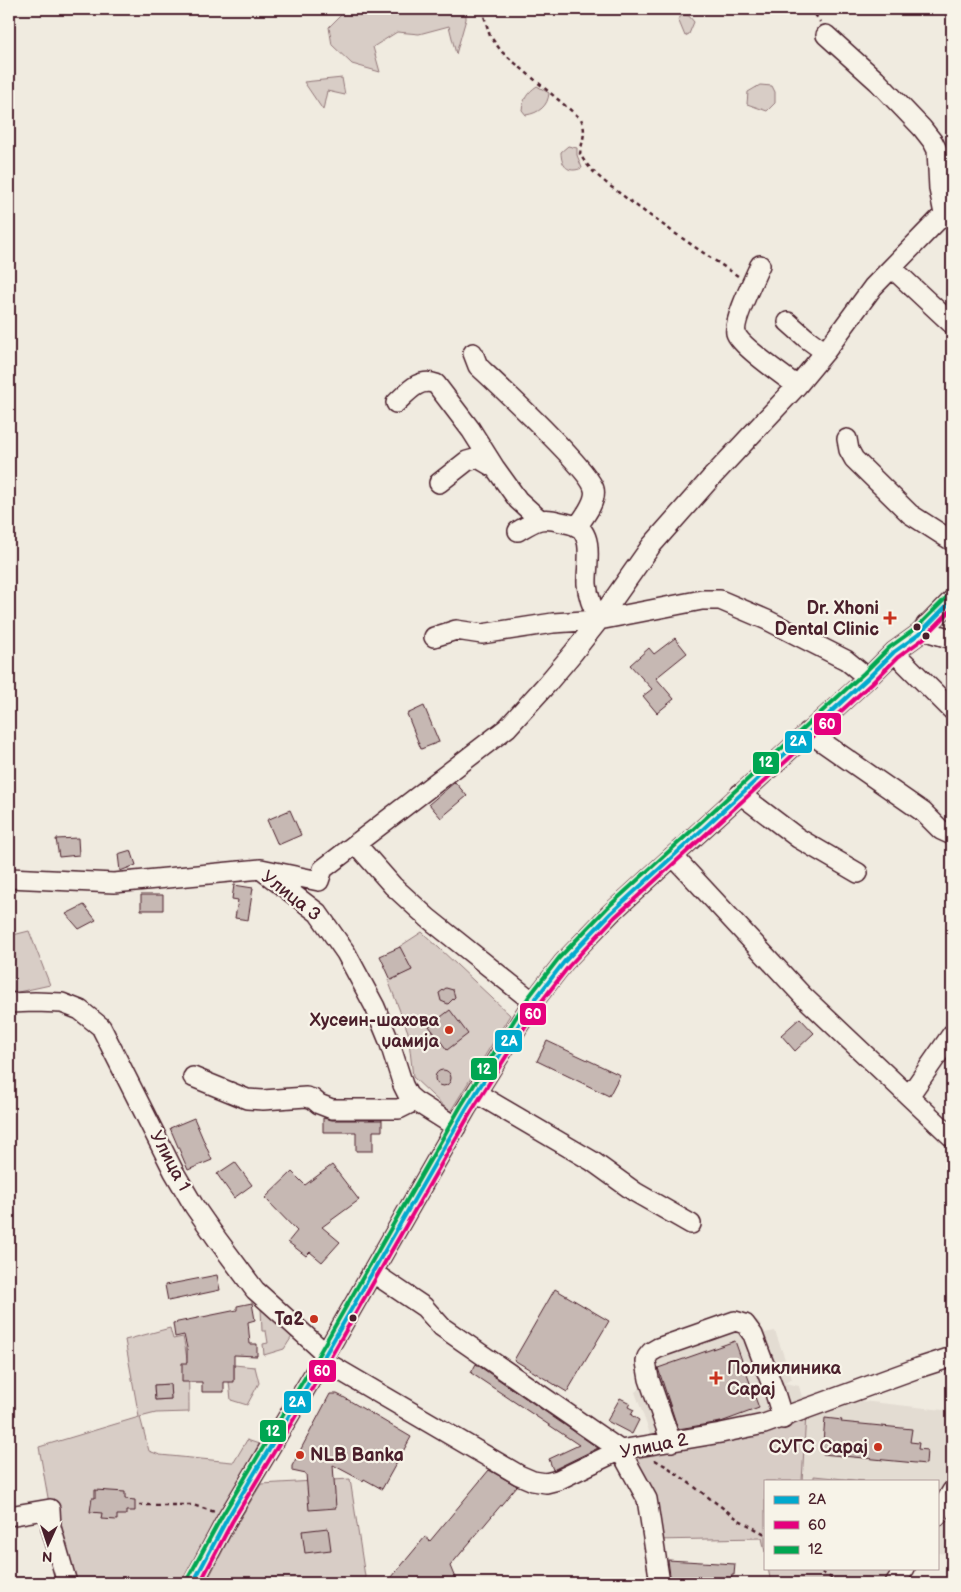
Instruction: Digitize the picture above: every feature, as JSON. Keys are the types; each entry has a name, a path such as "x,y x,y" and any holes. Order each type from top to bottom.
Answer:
{"street":[{"path":"318,913 316,895 323,869 507,728 546,685 599,620 651,546 710,478 797,386 873,288 948,210 939,189 939,159 933,142 877,81 826,35"},
{"path":"760,265 737,320 736,334 742,344 797,386"},
{"path":"892,268 952,324"},
{"path":"788,322 825,352"},
{"path":"473,353 478,366 554,441 593,485 595,491 593,499 577,527"},
{"path":"396,402 417,384 430,381 436,384 471,430 510,491 539,519"},
{"path":"847,439 849,450 854,459 899,505 922,524 952,541"},
{"path":"439,483 455,469 472,459 478,458 494,468"},
{"path":"518,531 539,519 552,519 577,527 582,532 588,546 587,583 593,607 599,620"},
{"path":"434,637 456,630 482,634 554,623 599,620 702,600 720,600 767,620 846,660 868,678"},
{"path":"193,1583 227,1519 273,1445 456,1127 533,1002 564,962 611,913 894,652 918,634 952,600"},
{"path":"926,625 932,633 952,639"},
{"path":"894,652 952,710"},
{"path":"808,732 923,812 941,830 952,835"},
{"path":"740,794 798,838 858,873"},
{"path":"356,844 393,886 428,918 533,1002"},
{"path":"673,856 803,996 952,1137"},
{"path":"261,870 319,881"},
{"name":"Улица 3","path":"9,878 114,883 261,870 318,913 346,953 371,998 408,1095 456,1127"},
{"name":"Улица 1","path":"9,1003 62,1003 80,1010 101,1028 174,1172 216,1239 255,1290 324,1357"},
{"path":"909,1096 952,1034"},
{"path":"193,1077 247,1099 264,1100 306,1097 332,1108 375,1109 399,1109 415,1101"},
{"path":"476,1093 592,1161 635,1192 691,1224"},
{"path":"372,1272 424,1307 442,1327 628,1449 648,1499 660,1583"},
{"path":"671,1442 649,1379 647,1357 658,1348 734,1321 745,1324 752,1335 783,1418"},
{"name":"Улица 2","path":"324,1357 519,1475 546,1483 558,1480 628,1449 764,1424 952,1357"},
{"path":"938,1514 952,1491"},
{"path":"9,1516 50,1509 51,1527 67,1583"},
{"path":"895,1583 904,1570"}],"path":[{"path":"301,9 324,11 369,9"},
{"path":"482,9 490,36 502,52 581,119 585,132 580,154 588,166 658,221 751,286"},
{"path":"565,9 590,11 739,9"},
{"path":"793,9 813,11 826,35"},
{"path":"628,1449 669,1468 739,1520 764,1533"},
{"path":"139,1505 193,1505 208,1508 227,1519"},
{"path":"818,1570 844,1583"}],"shaded area":[{"path":"347,9 466,9 466,19 456,54 449,26 419,34 397,32 373,47 380,72 352,64 332,45 329,27"},
{"path":"683,15 689,16 694,22 689,34 685,36 678,19"},
{"path":"342,78 345,95 327,91 323,110 304,82"},
{"path":"760,85 772,86 775,92 775,103 767,111 747,104 748,92"},
{"path":"537,86 549,93 547,102 539,111 526,115 522,110 525,99"},
{"path":"568,146 577,148 577,155 582,168 573,170 566,168 564,165 561,152"},
{"path":"29,931 50,985 9,994 9,936"},
{"path":"422,932 510,1015 450,1112 413,1077 408,1032 388,980 412,970 399,947"},
{"path":"261,1308 293,1335 284,1349 264,1355 263,1344 268,1343 266,1331 262,1331"},
{"name":"Поликлиника Сарај","path":"737,1311 753,1317 759,1322 765,1333 775,1331 792,1379 785,1383 799,1386 802,1397 808,1396 812,1407 654,1445 635,1392 642,1386 640,1370 689,1327"},
{"path":"170,1328 173,1339 183,1337 185,1346 188,1365 189,1412 156,1413 140,1417 149,1451 160,1455 234,1462 247,1440 259,1444 182,1583 67,1583 50,1509 39,1447 139,1417 125,1340","holes":["170,1384 171,1399 155,1400 154,1385"]},
{"path":"234,1365 255,1367 259,1383 247,1405 231,1400 229,1382 234,1381"},
{"name":"СУГС Сарај","path":"862,1401 952,1411 952,1554 938,1553 938,1480 802,1480 806,1414 840,1402"},
{"path":"806,1414 802,1480 764,1480 764,1547 762,1538 654,1540 620,1450"},
{"path":"814,1476 854,1480 814,1480"},
{"path":"350,1479 366,1583 206,1583 234,1529 261,1484"},
{"path":"768,1570 904,1570 895,1583 771,1583"}],"building":[{"path":"675,638 687,653 656,678 674,699 657,713 643,696 652,689 630,665 649,648 654,654"},
{"path":"424,706 439,742 421,749 407,714"},
{"path":"455,782 467,796 441,818 429,804"},
{"path":"290,810 301,835 278,845 267,820"},
{"path":"78,838 79,855 59,857 56,839"},
{"path":"131,850 136,865 120,871 118,854"},
{"path":"234,885 253,888 248,920 235,918 238,900 232,899"},
{"path":"141,895 163,895 163,910 141,910"},
{"path":"84,905 96,920 79,929 66,914"},
{"path":"400,947 412,970 391,980 380,956"},
{"path":"446,988 453,990 455,997 448,1004 441,1001 439,993"},
{"name":"Хусеин-шахова џамија","path":"450,1010 468,1034 447,1050 429,1026"},
{"path":"800,1018 814,1033 795,1051 781,1035"},
{"path":"547,1041 620,1075 609,1096 537,1061"},
{"path":"443,1070 449,1072 451,1078 449,1084 443,1086 437,1084 435,1078 437,1072"},
{"path":"194,1118 212,1160 188,1170 170,1128"},
{"path":"323,1118 332,1120 382,1120 382,1131 373,1131 373,1151 356,1151 356,1132 323,1132"},
{"path":"235,1162 252,1185 234,1198 217,1174"},
{"path":"332,1165 359,1200 322,1227 340,1242 322,1262 310,1252 306,1256 288,1242 297,1231 265,1198 292,1172 305,1185"},
{"path":"217,1275 220,1290 168,1301 165,1285"},
{"path":"555,1289 609,1321 567,1392 514,1360"},
{"path":"252,1303 255,1320 248,1322 250,1344 257,1344 257,1356 234,1355 234,1382 224,1382 224,1392 202,1392 202,1382 182,1382 182,1363 187,1363 187,1348 184,1335 175,1337 173,1323 237,1310 237,1306"},
{"path":"735,1341 759,1408 721,1422 678,1429 658,1368"},
{"path":"476,1364 598,1448 553,1470 549,1459 579,1445 471,1373"},
{"path":"170,1384 171,1399 155,1400 154,1385"},
{"path":"330,1394 337,1394 345,1398 411,1437 382,1489 333,1465 336,1508 309,1510 306,1474 292,1471 292,1466"},
{"path":"620,1398 630,1403 628,1407 634,1410 631,1415 639,1420 632,1434 607,1421"},
{"path":"825,1418 842,1420 841,1422 912,1429 910,1442 919,1443 918,1449 927,1450 926,1464 822,1454"},
{"path":"489,1470 517,1486 450,1566 457,1583 387,1583 425,1537 430,1541"},
{"path":"95,1490 125,1492 125,1499 135,1500 135,1511 126,1511 126,1515 117,1515 117,1520 101,1519 102,1513 90,1512 92,1498 95,1498"},
{"path":"328,1528 331,1550 305,1553 302,1531"},
{"path":"668,1560 735,1564 734,1575 732,1575 731,1583 671,1583"}],"transit line":[{"name":"12","path":"187,1580 222,1516 312,1366 461,1106 528,998 559,958 607,908 890,647 915,629 948,596"},
{"name":"2A","path":"193,1583 227,1519 317,1369 466,1109 533,1002 564,962 611,913 894,652 919,634 952,600"},
{"name":"60","path":"200,1583 232,1522 322,1372 471,1112 538,1006 569,966 615,917 872,683 898,657 923,639 952,609"}],"place":[{"name":"Dr. Xhoni Dental Clinic","path":"890,618"},
{"name":"Хусеин-шахова џамија","path":"449,1030"},
{"name":"Ta2","path":"314,1319"},
{"name":"Поликлиника Сарај","path":"716,1378"},
{"name":"СУГС Сарај","path":"878,1447"},
{"name":"NLB Banka","path":"300,1455"}]}
